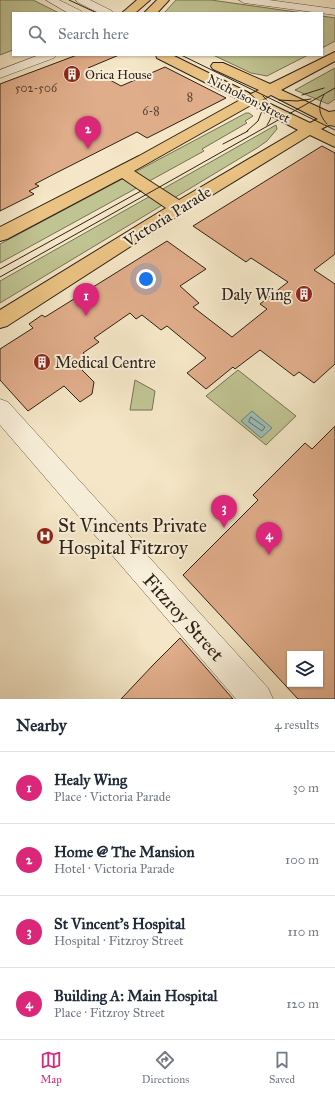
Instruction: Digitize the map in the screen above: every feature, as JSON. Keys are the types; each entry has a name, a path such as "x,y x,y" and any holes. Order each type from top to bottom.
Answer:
{"main road":[{"path":"129,12 144,0"},
{"path":"151,12 163,0"},
{"name":"Nicholson Street","path":"164,56 335,142"},
{"path":"0,235 123,171 335,56"},
{"name":"Nicholson Street","path":"208,62 333,119"},
{"name":"Victoria Parade","path":"3,317 309,129 333,119"},
{"path":"123,171 179,208"}],"street":[{"path":"51,0 74,12"},
{"path":"81,0 106,12"},
{"path":"244,0 327,5"},
{"path":"298,0 327,5 335,12"},
{"path":"0,63 18,56"},
{"path":"0,74 47,56"},
{"name":"Fitzroy Street","path":"0,409 257,699"}],"green space":[{"path":"0,0 33,0 57,12 12,12 12,50 0,55"},
{"path":"176,0 211,0 296,12 165,12"},
{"path":"323,16 335,18 335,41 323,47"},
{"path":"215,56 306,56 267,76 251,73"},
{"path":"335,68 335,99 328,104 295,90"},
{"path":"246,113 253,116 245,121 247,123 202,149 204,151 0,263 0,244"},
{"path":"276,125 277,129 267,141 257,148 0,303 0,281"},
{"path":"238,370 296,416 266,445 206,396"},
{"path":"135,380 155,391 152,410 130,410"}],"water":[{"path":"252,411 272,428 261,438 241,421"}],"building":[{"path":"74,56 117,56 88,68 121,86 165,67 226,98 147,138 137,132 35,184 39,186 29,191 34,194 0,211 0,84"},
{"path":"322,146 335,153 335,254 314,270 335,284 335,364 314,383 299,372 294,376 260,350 235,369 233,367 206,389 187,373 206,358 167,326 161,330 142,315 136,319 130,313 94,338 99,342 83,353 89,358 78,366 94,382 92,394 80,402 64,386 28,411 0,380 0,349 33,328 29,324 42,315 45,317 167,241 206,269 180,286 199,303 193,307 232,337 267,309 260,304 288,282 251,258 246,262 193,226"},
{"path":"335,426 335,699 298,699 183,575 258,500 253,495 305,443 312,449"},
{"path":"180,638 233,699 121,699 154,664"}],"tram line":[{"path":"69,0 95,12"},
{"path":"183,56 295,111"},
{"path":"302,95 324,88"},
{"path":"295,111 335,88"},
{"path":"247,91 258,101 262,111 258,121 247,131"},
{"path":"324,95 320,103 320,110 322,117 327,124"},
{"path":"263,96 269,103 272,113 267,125"},
{"path":"279,100 297,101 311,99"},
{"path":"0,277 295,111"},
{"path":"295,111 335,130"},
{"path":"223,144 248,131"},
{"path":"0,269 141,191"}],"place":[{"name":"Orica House","path":"72,74"},
{"name":"Home @ The Mansion","path":"88,149"},
{"name":"Daly Wing","path":"304,294"},
{"name":"Healy Wing","path":"86,316"},
{"name":"Medical Centre","path":"42,362"},
{"name":"St Vincent's Hospital","path":"224,528"},
{"name":"St Vincents Private Hospital Fitzroy","path":"45,536"},
{"name":"Building A: Main Hospital","path":"269,555"}]}
